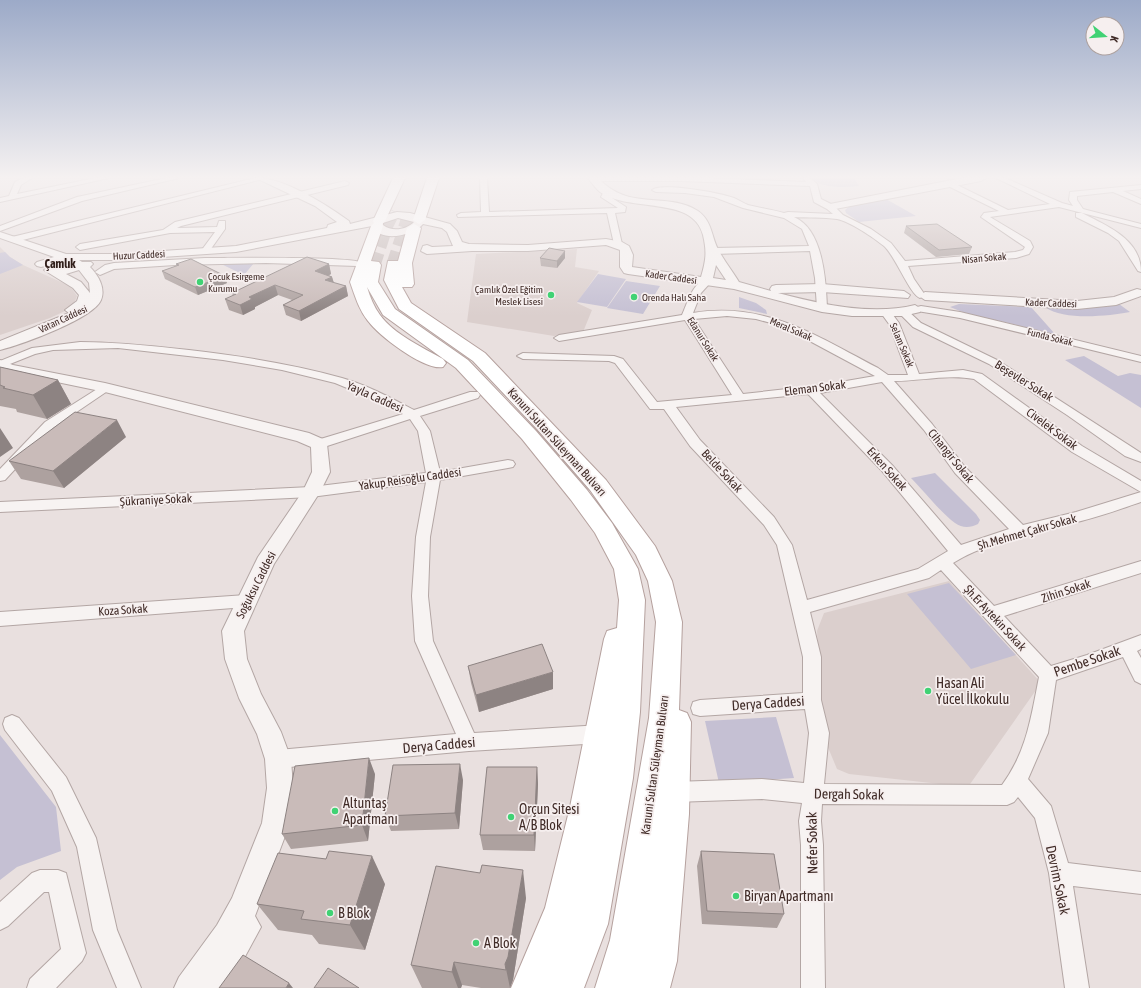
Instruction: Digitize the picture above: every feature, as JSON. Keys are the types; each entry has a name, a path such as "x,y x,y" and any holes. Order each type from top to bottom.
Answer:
{"main road":[{"path":"372,224 357,282 368,308 377,323 394,336 448,371 474,395 537,431"},
{"path":"413,224 405,264 404,278 416,302 496,356 522,380 537,431"},
{"name":"Kanuni Sultan Süleyman Bulvarı","path":"366,264 371,282 389,312 462,364 598,485 647,552 660,581 669,622 663,726 629,940 614,988"},
{"name":"Kanuni Sultan Süleyman Bulvarı","path":"393,264 391,280 405,306 479,357 537,431 604,529 626,569 632,600 625,712 617,778 590,924 565,988"},
{"path":"530,988 563,909 601,734 617,644 618,600 612,568 595,517"},
{"path":"651,988 658,961 674,792 676,701 669,622"}],"street":[{"path":"0,229 13,224"},
{"path":"20,240 83,224"},
{"path":"165,232 178,224"},
{"path":"205,251 220,229 221,224"},
{"path":"268,244 341,224"},
{"name":"Huzur Caddesi","path":"64,257 77,255 118,257 236,249 371,224"},
{"name":"Huzur Caddesi","path":"90,270 108,267 231,257 349,228 371,224"},
{"path":"372,224 383,230 396,232 407,224"},
{"path":"425,224 452,234 458,245 472,248"},
{"path":"426,248 427,252 472,248 508,248 606,242 618,244 613,224"},
{"path":"704,224 713,251 735,285"},
{"path":"802,224 807,230 813,248 822,288 822,308"},
{"path":"854,224 868,231 888,245 903,264 909,280 929,300"},
{"name":"Nisan Sokak","path":"903,264 1016,255 1026,252 1029,247 1027,243 996,224"},
{"path":"1097,224 1122,239 1141,269"},
{"path":"80,247 165,232 220,229"},
{"path":"0,235 20,240 64,257 90,270"},
{"name":"Vatan Caddesi","path":"0,242 77,285 85,295 85,300 80,306 56,318 4,338 0,342"},
{"name":"Kader Caddesi","path":"618,244 625,247 628,252 626,267 628,270 644,274 735,285 822,308 852,312 886,313 928,309 929,300"},
{"path":"713,251 813,248"},
{"path":"706,282 713,251"},
{"path":"41,264 64,257"},
{"name":"Huzur Caddesi","path":"90,270 116,261 231,257 366,264"},
{"path":"55,273 90,270"},
{"name":"Vatan Caddesi","path":"0,346 63,321 91,306 96,298 97,289 90,270"},
{"name":"Edanur Sokak","path":"706,282 697,292 687,315 739,397"},
{"name":"Kader Caddesi","path":"752,289 822,288 929,300 1077,305 1116,301 1139,288"},
{"path":"904,296 901,299 903,303 913,310"},
{"name":"Funda Sokak","path":"929,300 960,314"},
{"name":"Funda Sokak","path":"913,310 960,314 1141,359"},
{"name":"Beşevler Sokak","path":"913,310 917,325 993,362 1071,412 1130,453 1141,458"},
{"name":"Meral Sokak","path":"559,338 670,320 687,315 727,313 756,316 775,321 817,340 874,370 885,378"},
{"name":"Selam Sokak","path":"886,313 894,323 915,378"},
{"name":"Yayla Caddesi","path":"3,367 32,351 53,347 80,345 118,345 223,357 282,367 339,381 380,397 413,414 424,431 434,477 423,537 420,596 424,641 469,742"},
{"path":"522,356 610,358 619,361 654,406 668,405"},
{"path":"3,367 105,388 303,437 319,444 474,395"},
{"name":"Eleman Sokak","path":"668,405 811,390 885,378 915,378 963,373"},
{"name":"Civelek Sokak","path":"963,373 978,376 1077,449 1141,487"},
{"name":"Cihangir Sokak","path":"885,378 928,427 960,470 1020,531"},
{"path":"0,477 49,425 105,388"},
{"name":"Erken Sokak","path":"811,390 887,468 958,552"},
{"name":"Belde Sokak","path":"668,405 695,443 768,521 784,545 801,608 812,657 812,700"},
{"name":"Soğuksu Caddesi","path":"190,988 228,936 243,908 276,823 280,788 278,758 269,732 251,698 236,659 233,631 265,562 312,492 321,472 319,444"},
{"name":"Yakup Reisoğlu Caddesi","path":"312,492 434,477 508,464"},
{"name":"Şükraniye Sokak","path":"0,507 312,492"},
{"name":"Şh.Mehmet Çakır Sokak","path":"801,608 923,574 958,552 1020,531 1078,517 1141,497"},
{"name":"Şh.Er Aytekin Sokak","path":"943,562 1048,675"},
{"name":"Zihin Sokak","path":"991,614 1141,567"},
{"name":"Koza Sokak","path":"0,619 246,601"},
{"path":"1134,645 1141,676"},
{"name":"Pembe Sokak","path":"1017,781 1038,733 1048,675 1134,645"},
{"name":"Derya Caddesi","path":"700,708 812,700"},
{"name":"Nefer Sokak","path":"812,700 819,733 810,821 812,845 813,988"},
{"path":"12,724 59,784 88,846 105,930 129,988"},
{"name":"Derya Caddesi","path":"278,758 469,742 601,734"},
{"name":"Dergah Sokak","path":"674,792 762,789 812,794 1007,795 1017,781"},
{"name":"Devrim Sokak","path":"1017,781 1044,813 1060,873 1077,988"},
{"path":"211,988 248,924 258,901 276,823"},
{"path":"1060,873 1141,883"},
{"path":"0,918 40,882 58,881 74,953 39,988"}],"shaded area":[{"path":"0,247 10,257 23,265 70,286 77,296 74,304 67,310 50,318 0,335"},
{"path":"577,249 575,267 599,271 577,303 592,310 583,332 554,336 467,322 476,254"},
{"path":"5,252 23,265 0,274 0,253"},
{"path":"219,263 254,263 244,275"},
{"name":"Orenda Halı Saha","path":"598,274 626,279 607,307 577,302"},
{"name":"Orenda Halı Saha","path":"626,281 660,286 643,314 607,308"},
{"path":"739,297 756,303 766,310 767,314 739,308"},
{"path":"959,304 1031,307 1055,334 965,313 950,307"},
{"path":"1110,304 1119,304 1130,312 1098,316 1074,316 1053,311 1045,307 1058,309 1061,306 1107,307"},
{"path":"1084,356 1118,376 1130,373 1141,375 1141,408 1065,360"},
{"path":"935,473 976,514 980,520 978,524 966,527 955,523 938,508 911,478"},
{"name":"Hasan Ali Yücel İlkokulu","path":"949,581 1041,683 968,787 849,774 837,769 827,745 821,699 817,631 824,613"},
{"path":"949,583 1016,655 971,669 907,594"},
{"path":"776,717 794,778 719,783 705,721"},
{"path":"0,735 56,807 61,851 17,867 0,880"}],"building":[{"path":"937,224 972,247 939,250 906,226"},
{"path":"549,248 565,251 557,261 540,258"},
{"path":"307,257 329,264 315,271 332,277 325,280 346,286 299,311 283,305 303,295 275,285 249,297 252,299 240,305 225,299 236,294 232,293"},
{"path":"191,259 225,276 195,287 162,271"},
{"path":"0,367 58,380 33,395 3,388 5,387 0,385"},
{"path":"75,412 117,420 53,471 9,461"},
{"path":"542,644 553,672 476,695 468,666"},
{"name":"Altuntaş Apartmanı","path":"369,758 362,825 282,834 295,766"},
{"path":"460,764 455,813 385,816 393,765"},
{"name":"Orçun Sitesi A/B Blok","path":"487,767 537,767 534,835 480,835"},
{"path":"329,851 372,856 350,925 301,919 304,911 257,904 278,853 326,859"},
{"name":"Biryan Apartmanı","path":"701,851 774,854 784,914 707,911"},
{"path":"482,865 523,870 508,957 505,964 506,970 454,962 452,972 411,965 436,866 480,873"},
{"path":"243,955 289,983 286,988 219,988"},
{"path":"328,968 359,988 314,988"}],"tunnel":[{"path":"374,265 387,224"},
{"path":"393,264 406,224"}],"place":[{"name":"Çocuk Esirgeme Kurumu","path":"200,282"},
{"name":"Çamlık Özel Eğitim Meslek Lisesi","path":"551,295"},
{"name":"Orenda Halı Saha","path":"634,297"},
{"name":"Hasan Ali Yücel İlkokulu","path":"928,691"},
{"name":"Altuntaş Apartmanı","path":"335,811"},
{"name":"Orçun Sitesi A/B Blok","path":"511,817"},
{"name":"Biryan Apartmanı","path":"736,896"},
{"name":"B Blok","path":"330,913"},
{"name":"A Blok","path":"476,943"}],"district":[{"name":"Çamlık","path":"60,264"}]}
